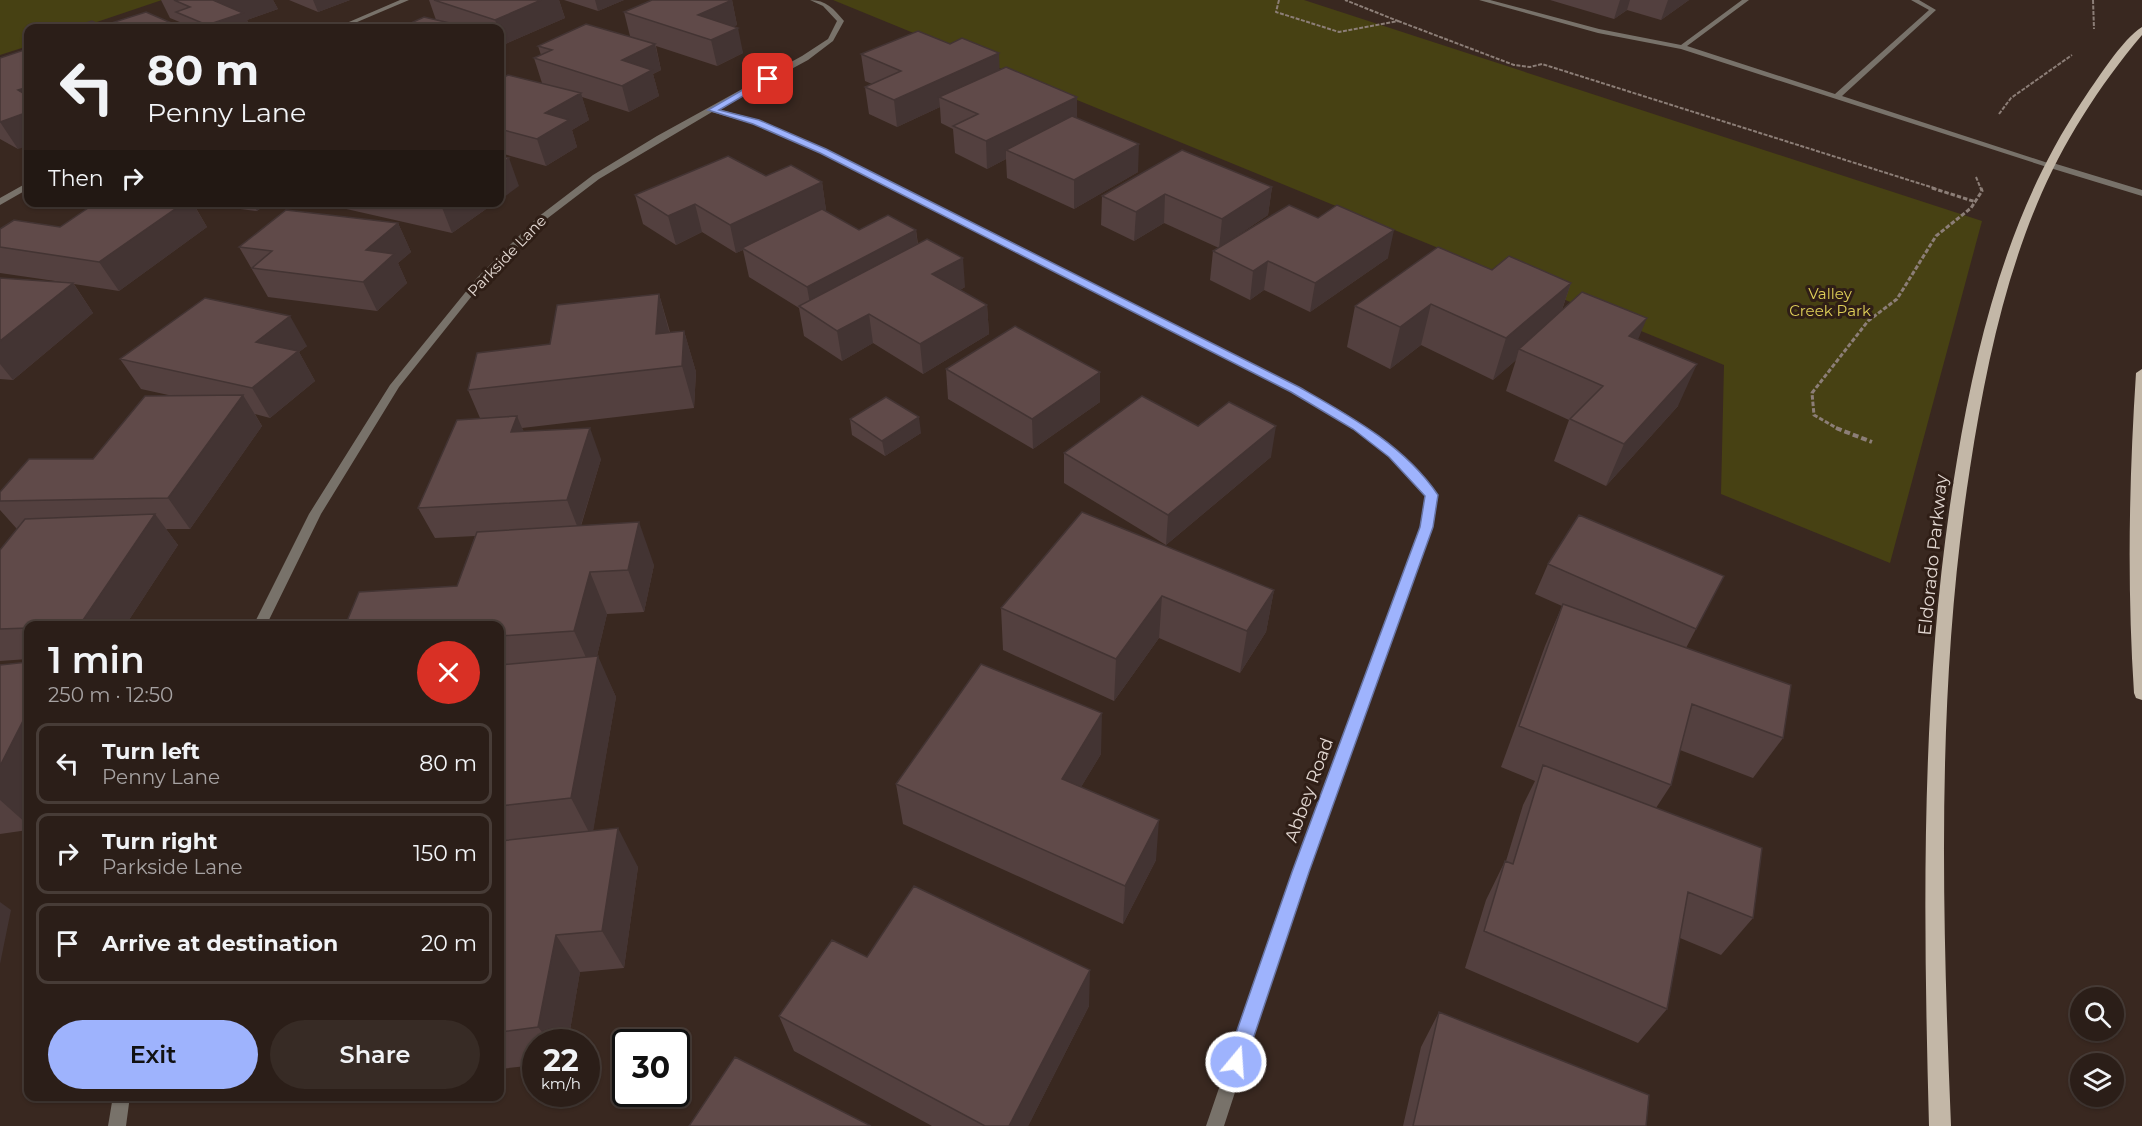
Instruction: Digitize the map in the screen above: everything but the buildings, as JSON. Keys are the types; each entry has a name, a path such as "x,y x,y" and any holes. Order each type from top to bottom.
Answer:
{"main road":[{"name":"Eldorado Parkway","path":"1941,1126 1935,983 1934,823 1944,616 1953,528 1975,398 1998,296 2032,203 2050,165 2090,96 2142,30"},
{"path":"2142,373 2135,481 2138,637 2142,693"}],"street":[{"path":"348,24 406,0"},
{"name":"Parkside Lane","path":"262,621 315,514 395,385 480,280 541,219 596,177 805,58 831,40 841,21 825,5 813,0"},
{"path":"1482,0 1598,30 1682,47 2142,194"},
{"path":"1682,47 1746,0"},
{"path":"1836,97 1933,10 1914,0"},
{"name":"Abbey Road","path":"712,110 756,122 823,151 1295,389 1357,426 1394,454 1431,495 1427,527 1300,872 1215,1126"},
{"path":"0,202 24,188"},
{"path":"117,1126 121,1101"}],"path":[{"path":"1279,0 1276,12 1339,32 1398,21"},
{"path":"1345,0 1514,65 1530,67 1542,64 1976,202"},
{"path":"2090,35 2095,27 2093,0"},
{"path":"1872,442 1830,426 1814,415 1811,405 1812,393 1868,321 1896,299 1936,236 1976,202 1982,190 1969,162 1979,143 2011,98 2069,59 2076,51"}],"green space":[{"path":"0,0 162,0 91,24 24,24 24,47 0,55"},
{"name":"Valley Creek Park","path":"833,0 1304,0 1982,221 1890,563 1721,494 1724,365"}],"route":[{"path":"768,79 712,110 756,122 823,151 1295,389 1357,426 1394,454 1431,495 1427,527 1300,872 1236,1062"}]}
